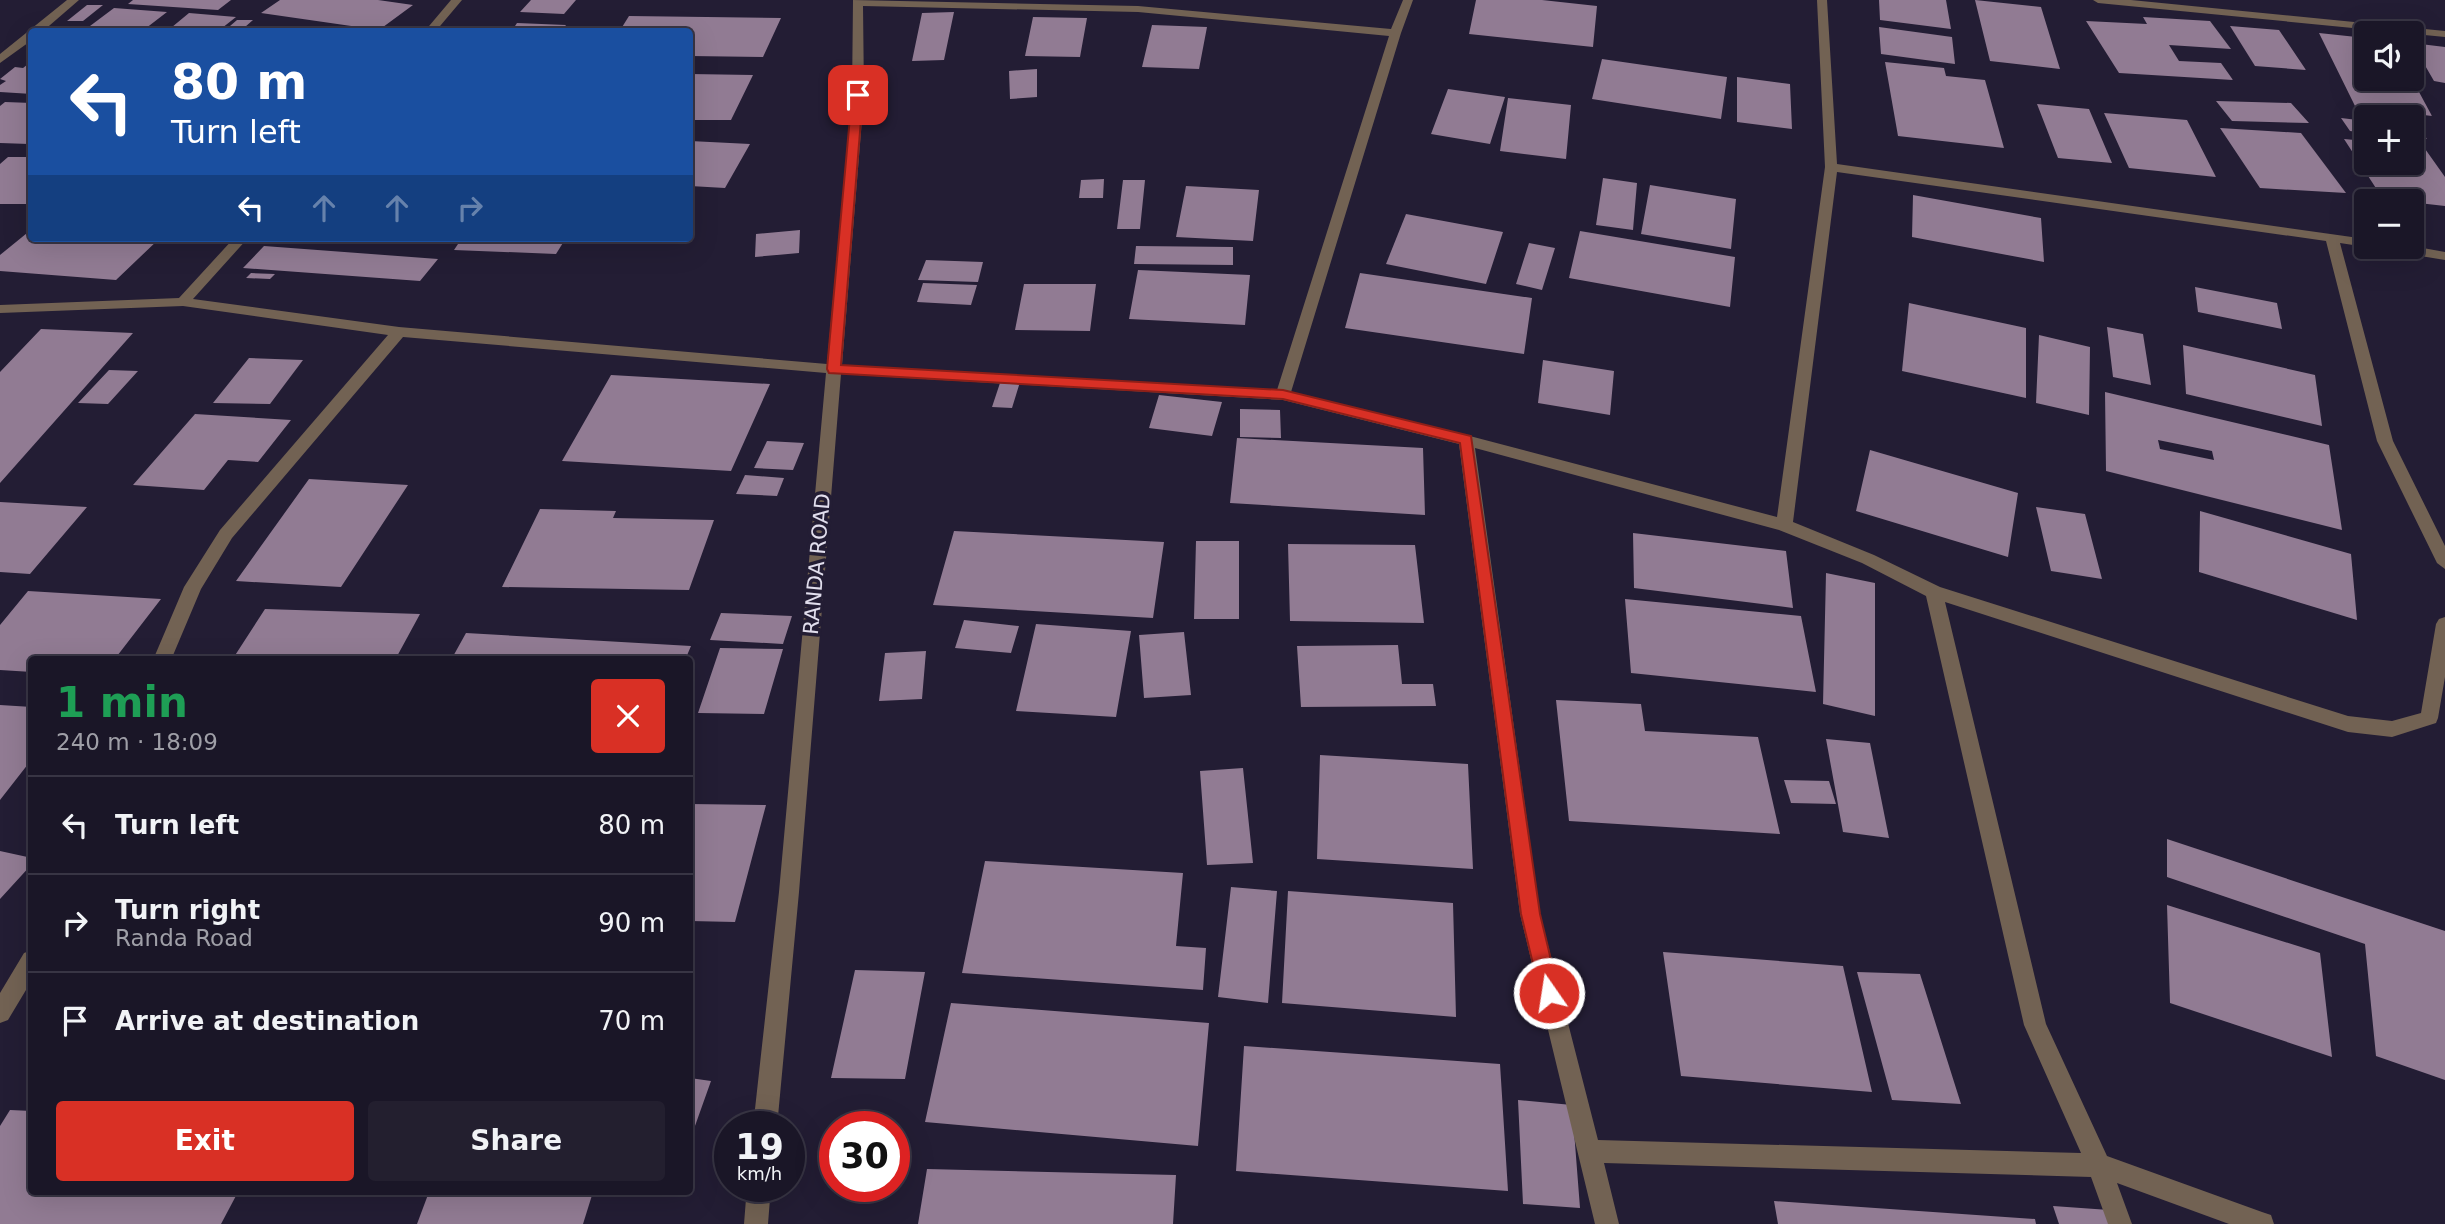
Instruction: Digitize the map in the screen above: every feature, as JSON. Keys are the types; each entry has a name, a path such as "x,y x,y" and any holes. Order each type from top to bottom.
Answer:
{"street":[{"path":"39,28 74,0"},
{"path":"432,28 457,0"},
{"path":"1283,394 1395,33 1408,0"},
{"path":"1784,525 1832,167 1822,0"},
{"path":"2098,0 2445,34"},
{"path":"2232,0 2237,13"},
{"path":"858,1 1138,9 1395,33"},
{"name":"RANDA ROAD","path":"767,1111 789,892 858,95 858,1"},
{"path":"0,60 28,37"},
{"path":"1832,167 2354,241"},
{"path":"2332,237 2385,441 2445,563"},
{"path":"183,302 237,242"},
{"path":"2424,253 2445,256"},
{"path":"0,309 183,302 399,331 834,369 1283,394 1784,525 1868,559 1934,592 2348,724 2392,729 2429,718 2445,624"},
{"path":"164,656 193,587 226,534 399,331"},
{"path":"1466,440 1530,914 1607,1224"},
{"path":"1934,592 2035,1025 2099,1165 2120,1224"},
{"path":"0,1013 28,967"},
{"path":"1588,1151 2099,1165 2262,1224"},
{"path":"756,1224 758,1202"}],"building":[{"path":"133,0 231,0 218,10 128,4"},
{"path":"280,0 378,0 413,5 382,28 261,13"},
{"path":"531,0 576,0 564,14 520,12"},
{"path":"1476,0 1542,0 1597,6 1593,47 1469,34"},
{"path":"1879,0 1946,0 1951,29 1880,20"},
{"path":"1975,0 2041,7 2060,69 1990,61"},
{"path":"87,5 103,5 83,21 67,21"},
{"path":"114,8 167,12 146,28 87,28"},
{"path":"954,12 944,60 912,61 922,13"},
{"path":"189,13 236,17 222,28 171,28"},
{"path":"629,16 781,18 763,57 693,56 693,28 622,28"},
{"path":"1033,17 1087,18 1080,57 1025,56"},
{"path":"2143,17 2210,21 2231,49 2169,45 2179,61 2221,63 2233,80 2119,73 2086,21 2147,24"},
{"path":"237,20 253,20 245,27 258,28 228,28"},
{"path":"517,23 566,25 564,28 514,28"},
{"path":"1152,25 1207,27 1199,69 1142,67"},
{"path":"2230,26 2279,30 2306,70 2255,66"},
{"path":"1879,27 1952,37 1955,64 1881,54"},
{"path":"2319,33 2354,37 2354,91 2418,91 2432,116 2424,115 2424,105 2355,105"},
{"path":"2424,44 2445,47 2445,83 2434,81 2424,64"},
{"path":"1602,59 1727,77 1721,119 1592,99"},
{"path":"1885,62 1944,68 1946,76 1985,80 2004,148 1898,136"},
{"path":"28,64 28,94 0,92 0,85 6,81 0,79 15,67 23,68"},
{"path":"1037,69 1037,97 1010,99 1009,71"},
{"path":"693,74 753,75 731,120 693,120"},
{"path":"1737,77 1790,84 1792,129 1737,122"},
{"path":"1448,89 1505,97 1490,144 1431,134"},
{"path":"1508,98 1571,105 1566,159 1500,151"},
{"path":"2216,101 2291,103 2309,123 2232,121"},
{"path":"5,102 28,103 28,144 0,143 0,106"},
{"path":"2037,104 2089,109 2112,163 2058,158"},
{"path":"2104,113 2187,120 2216,177 2129,168"},
{"path":"2341,118 2354,120 2354,132 2350,131"},
{"path":"2220,128 2301,133 2346,193 2260,188"},
{"path":"2344,139 2354,140 2354,154"},
{"path":"693,141 750,144 725,188 693,186"},
{"path":"2424,147 2445,177 2445,206 2424,204 2424,189 2376,189 2367,175 2424,175"},
{"path":"8,157 28,157 27,204 0,204 0,164"},
{"path":"1603,178 1637,183 1633,230 1596,225"},
{"path":"1104,179 1103,198 1079,198 1081,180"},
{"path":"1123,180 1145,180 1140,229 1117,229"},
{"path":"1650,185 1736,199 1731,249 1641,234"},
{"path":"1186,186 1259,190 1253,241 1176,237"},
{"path":"1913,195 2041,218 2044,262 1912,237"},
{"path":"1406,214 1503,232 1486,284 1386,264"},
{"path":"800,230 799,253 755,257 756,234"},
{"path":"1580,231 1735,257 1730,307 1569,278"},
{"path":"28,232 28,242 156,242 116,280 0,271 0,255"},
{"path":"459,242 564,242 556,254 454,250"},
{"path":"1529,243 1555,248 1542,290 1516,284"},
{"path":"264,246 438,259 420,281 243,268"},
{"path":"1136,246 1233,247 1233,265 1134,264"},
{"path":"926,260 983,262 978,282 918,280"},
{"path":"1138,270 1250,275 1245,325 1129,319"},
{"path":"251,273 275,274 270,279 246,278"},
{"path":"1360,273 1532,298 1524,354 1345,328"},
{"path":"923,283 977,285 971,305 917,302"},
{"path":"1024,284 1096,284 1090,331 1015,330"},
{"path":"2195,287 2277,303 2282,329 2198,312"},
{"path":"1909,303 2026,328 2026,398 1902,371"},
{"path":"2107,327 2143,334 2151,385 2113,377"},
{"path":"41,329 133,333 0,483 0,372"},
{"path":"2039,335 2090,347 2089,415 2036,403"},
{"path":"2183,345 2315,375 2322,426 2186,394"},
{"path":"249,358 303,360 270,404 213,403"},
{"path":"1543,360 1614,371 1610,415 1538,403"},
{"path":"109,370 138,371 108,404 78,403"},
{"path":"611,375 770,384 731,471 562,461"},
{"path":"1001,380 1020,382 1012,408 992,407"},
{"path":"2105,392 2329,445 2342,530 2106,471","holes":["2158,440 2212,451 2214,460 2160,449"]},
{"path":"1159,395 1222,402 1212,436 1149,428"},
{"path":"1240,409 1280,410 1281,438 1240,437"},
{"path":"195,414 291,420 258,462 228,460 204,490 133,485"},
{"path":"1237,438 1423,448 1425,515 1230,503"},
{"path":"767,441 804,443 793,470 754,468"},
{"path":"1870,450 2018,493 2008,557 1856,511"},
{"path":"745,475 784,478 777,496 736,494"},
{"path":"309,479 408,485 341,587 236,581"},
{"path":"0,502 87,507 30,574 0,572"},
{"path":"2036,507 2085,514 2102,579 2051,571"},
{"path":"540,509 616,511 613,518 714,520 689,590 502,587"},
{"path":"2200,511 2351,554 2357,620 2199,572"},
{"path":"954,531 1164,542 1153,618 933,605"},
{"path":"1633,533 1786,551 1793,608 1634,588"},
{"path":"1196,541 1239,541 1239,619 1194,619"},
{"path":"1288,544 1415,545 1424,623 1290,621"},
{"path":"1826,573 1875,583 1875,716 1823,704"},
{"path":"28,591 161,599 117,656 28,656 28,672 0,670 0,625"},
{"path":"1625,599 1801,616 1816,692 1631,673"},
{"path":"265,609 420,614 397,656 235,656"},
{"path":"721,613 792,616 783,644 710,640"},
{"path":"964,620 1019,626 1011,653 955,648"},
{"path":"1036,624 1131,631 1116,717 1016,711"},
{"path":"1184,632 1191,695 1144,698 1139,635"},
{"path":"466,633 691,646 687,656 453,656"},
{"path":"1398,645 1402,684 1433,684 1436,706 1301,707 1297,646"},
{"path":"720,648 783,649 764,714 698,713"},
{"path":"926,651 922,699 879,701 885,653"},
{"path":"1556,700 1641,704 1645,731 1758,737 1780,834 1569,821"},
{"path":"0,705 28,707 28,764 0,800"},
{"path":"1826,739 1870,743 1889,838 1843,832"},
{"path":"1320,755 1468,764 1473,869 1317,859"},
{"path":"1243,768 1253,863 1207,865 1200,771"},
{"path":"1784,780 1829,781 1836,804 1791,803"},
{"path":"693,804 766,805 735,922 693,921"},
{"path":"2167,839 2445,931 2445,1080 2376,1056 2365,944 2167,877"},
{"path":"0,851 28,857 28,868 0,899"},
{"path":"985,861 1183,873 1176,946 1206,948 1203,990 962,973"},
{"path":"1231,887 1277,891 1268,1003 1218,997"},
{"path":"1288,891 1453,903 1456,1017 1282,1003"},
{"path":"2167,905 2320,953 2332,1057 2170,1003"},
{"path":"1663,952 1843,966 1872,1092 1681,1076"},
{"path":"855,970 925,972 905,1079 831,1078"},
{"path":"1857,972 1920,974 1961,1104 1892,1100"},
{"path":"951,1003 1209,1023 1198,1146 925,1122"},
{"path":"1244,1046 1500,1064 1508,1191 1236,1171"},
{"path":"693,1078 711,1081 693,1132"},
{"path":"1518,1100 1572,1105 1580,1208 1523,1204"},
{"path":"10,1110 28,1111 28,1195 236,1195 221,1224 0,1224 0,1126"},
{"path":"927,1169 1176,1175 1173,1224 918,1224"},
{"path":"428,1195 592,1195 583,1224 417,1224"},
{"path":"1774,1201 2035,1219 2036,1224 1778,1224"},
{"path":"2053,1206 2109,1210 2114,1224 2059,1224"}],"route":[{"path":"858,95 834,369 1283,394 1466,440 1530,914 1549,993"}]}
